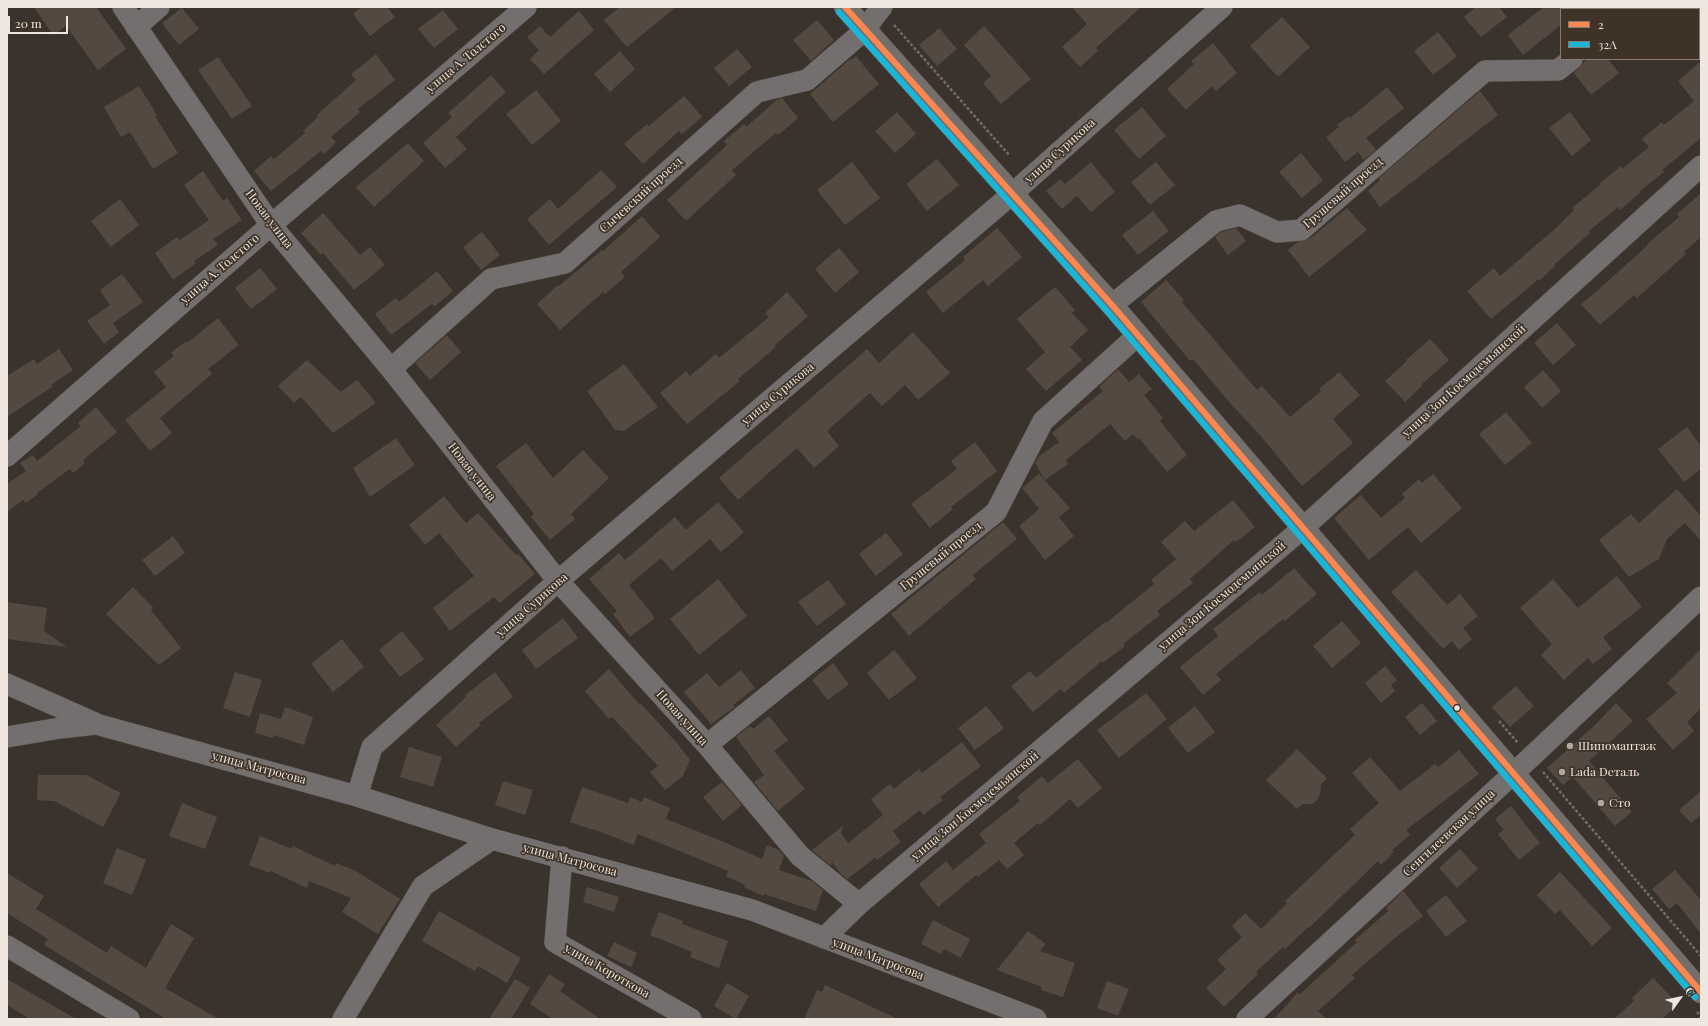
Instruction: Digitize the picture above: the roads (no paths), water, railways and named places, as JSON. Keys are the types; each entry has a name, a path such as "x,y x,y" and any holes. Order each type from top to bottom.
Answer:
{"main road":[{"path":"845,7 1112,305 1701,992"}],"street":[{"name":"Новая улица","path":"123,7 271,225 391,369 558,581 707,744 800,856 859,904"},
{"path":"136,27 159,7"},
{"name":"улица А. Толстого","path":"7,456 271,225 526,7"},
{"name":"Сычевский проезд","path":"391,369 491,279 565,263 757,92 807,80 865,30 882,7"},
{"name":"улица Сурикова","path":"358,796 372,747 558,581 1012,194 1222,7"},
{"name":"Грушевый проезд","path":"1112,305 1216,221 1240,215 1278,232 1301,230 1485,70 1558,70 1571,60"},
{"name":"улица Зои Космодемьянской","path":"824,938 859,904 1303,528 1701,166"},
{"name":"Грушевый проезд","path":"707,744 996,512 1043,421 1138,336"},
{"name":"Сенгилеевская улица","path":"1247,1019 1531,758 1701,597"},
{"name":"улица Матросова","path":"7,684 96,724 358,796 492,838 752,910 1036,1019"},
{"name":"улица Матросова","path":"7,737 60,728 96,724"},
{"path":"343,1019 422,886 492,838"},
{"name":"улица Короткова","path":"562,857 554,942 691,1019"},
{"path":"7,946 129,1019"}],"place":[{"name":"Шиномантаж","path":"1570,746"},
{"name":"Lada Dеталь","path":"1562,772"},
{"name":"Сто","path":"1601,803"}]}
